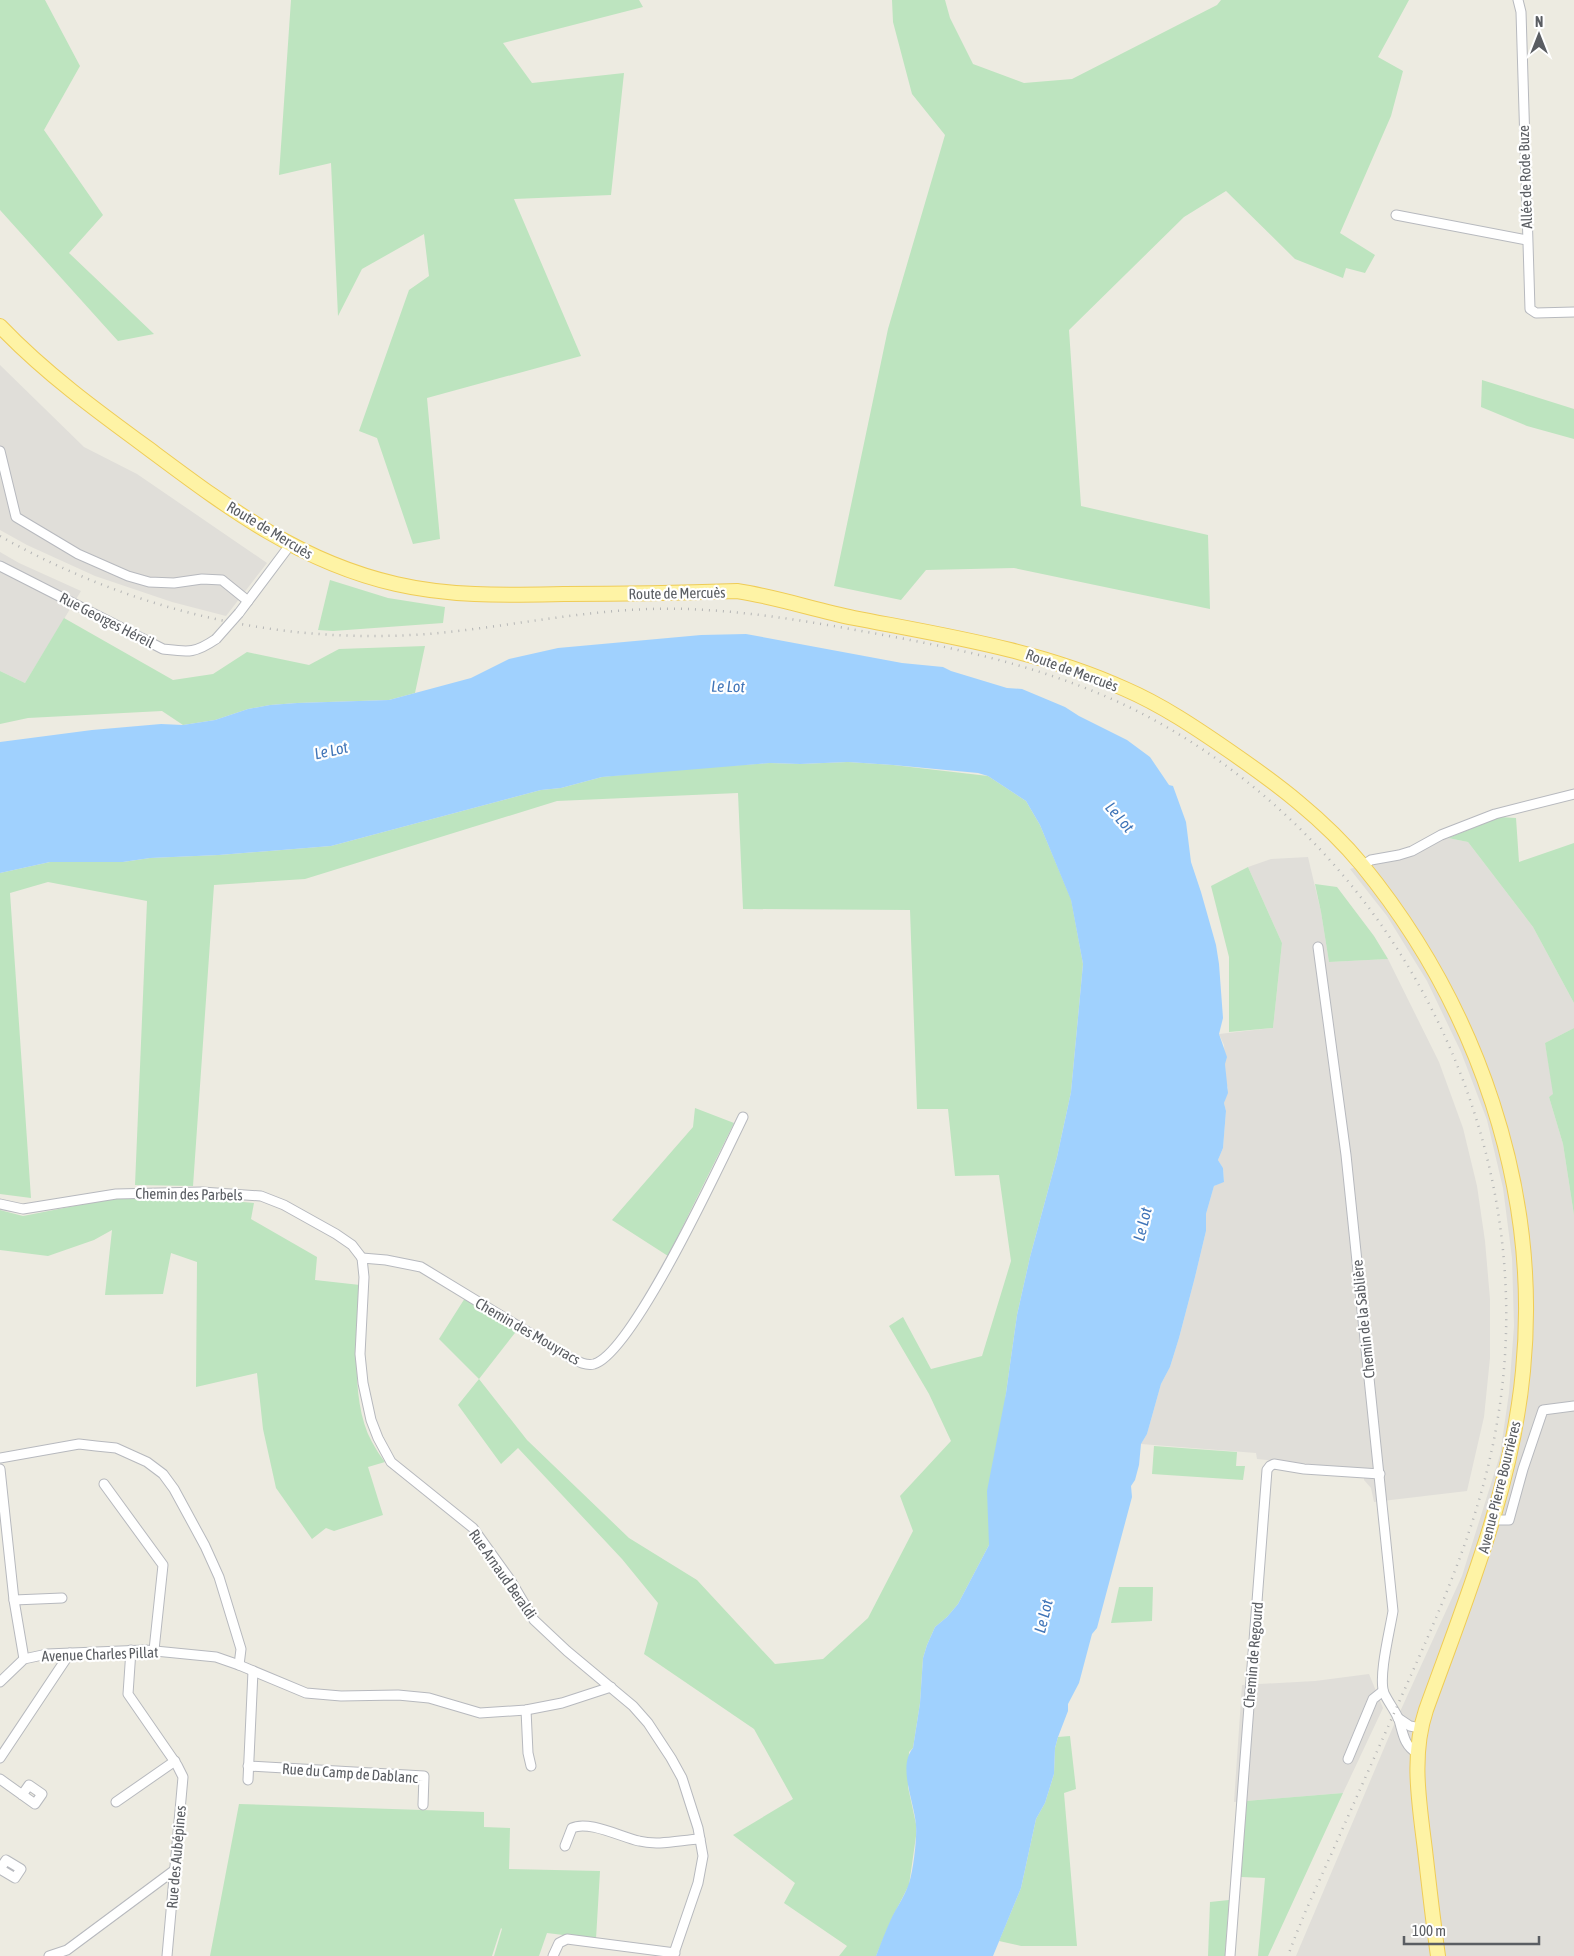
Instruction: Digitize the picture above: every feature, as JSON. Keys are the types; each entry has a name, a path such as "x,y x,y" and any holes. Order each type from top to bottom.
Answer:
{"main road":[{"name":"Route de Mercuès","path":"0,326 51,375 207,492 290,546 354,573 396,584 484,595 737,591 768,596 845,616 1012,649 1056,661 1129,690 1208,737 1278,784 1323,825 1362,866"},
{"name":"Avenue Pierre Bourrières","path":"1362,866 1406,924 1455,1007 1494,1102 1513,1183 1526,1271 1524,1368 1509,1461 1493,1520 1420,1728 1417,1753 1421,1822 1438,1956"}],"street":[{"name":"Allée de Rode Buze","path":"1518,0 1521,12 1530,309 1536,313 1574,312"},
{"path":"1396,216 1527,240"},
{"path":"0,452 16,517 78,554 128,576 149,582 174,584 202,580 222,580 248,601"},
{"name":"Rue Georges Héreil","path":"0,566 164,650 194,651 200,650 216,639 239,613 290,546"},
{"path":"1362,866 1372,860 1399,856 1412,851 1442,835 1494,814 1574,794"},
{"name":"Chemin de la Sablière","path":"1318,947 1346,1155 1393,1611 1382,1678 1383,1691"},
{"name":"Chemin des Mouyracs","path":"362,1258 386,1260 422,1267 569,1357 585,1364 596,1363 609,1353 634,1324 656,1287 743,1117"},
{"name":"Chemin des Parbels","path":"0,1204 23,1209 116,1194 202,1192 261,1196 284,1204 336,1234 352,1245 362,1258"},
{"name":"Rue Arnaud Beraldi","path":"362,1258 364,1277 360,1354 363,1383 371,1420 391,1462 473,1528 511,1581 534,1620 567,1651 633,1706 648,1723 682,1778 700,1839 702,1856 698,1883 674,1955"},
{"path":"1493,1520 1509,1520 1522,1469 1543,1410 1574,1406"},
{"path":"0,1458 78,1444 116,1448 147,1462 163,1474 174,1489 205,1546 219,1577 241,1649 239,1665"},
{"name":"Chemin de Regourd","path":"1230,1956 1267,1470 1274,1464 1304,1469 1380,1474"},
{"path":"0,1470 14,1600 24,1658"},
{"path":"104,1484 164,1565 154,1650"},
{"path":"14,1600 62,1598"},
{"name":"Rue des Aubépines","path":"131,1650 128,1694 175,1761 184,1778 167,1956"},
{"name":"Avenue Charles Pillat","path":"0,1682 24,1658 47,1654 154,1650 216,1658 239,1665 306,1693 341,1696 398,1695 429,1698 480,1713 526,1710 562,1703 611,1687"},
{"path":"0,1758 70,1653"},
{"path":"248,1780 254,1671"},
{"path":"1348,1759 1373,1699 1383,1691 1398,1718 1406,1743 1410,1749 1417,1753"},
{"path":"526,1710 528,1753 531,1766"},
{"path":"1398,1718 1410,1726 1420,1728"},
{"path":"116,1802 175,1761"},
{"name":"Rue du Camp de Dablanc","path":"248,1766 424,1776 423,1805"},
{"path":"0,1780 22,1795"},
{"path":"565,1846 572,1828 576,1826 598,1828 640,1842 652,1843 700,1839"},
{"path":"49,1956 67,1950 176,1869"},
{"path":"553,1956 559,1943 567,1939 674,1955"}],"shaded area":[{"path":"0,365 84,447 137,474 267,563 226,616 172,602 95,576 27,545 0,530"},
{"path":"0,552 19,563 81,591 25,683 0,671"},
{"path":"1448,838 1468,842 1533,927 1574,1003 1574,1028 1545,1043 1554,1094 1549,1097 1563,1144 1574,1215 1574,1956 1296,1956 1393,1727 1462,1576 1500,1455 1509,1393 1514,1326 1512,1258 1503,1188 1487,1120 1461,1052 1427,981 1387,916 1350,869"},
{"path":"1308,857 1321,912 1329,962 1388,959 1439,1062 1463,1128 1477,1186 1485,1241 1490,1299 1490,1358 1484,1417 1467,1491 1374,1502 1371,1488 1364,1480 1364,1469 1257,1459 1256,1453 1141,1444 1147,1434 1161,1384 1170,1367 1179,1338 1206,1231 1206,1214 1214,1186 1224,1181 1223,1168 1218,1160 1223,1148 1226,1111 1224,1103 1228,1088 1226,1083 1224,1045 1219,1034 1273,1028 1282,943 1248,867 1271,859"},
{"path":"1369,1674 1383,1708 1343,1793 1234,1802 1242,1685 1315,1681"}],"green space":[{"path":"0,0 45,0 80,66 44,130 103,215 69,253 154,334 118,341 0,210"},
{"path":"291,0 639,0 643,7 503,43 532,83 624,73 611,195 514,199 581,356 427,398 440,539 413,544 377,438 359,431 409,290 429,276 424,234 362,269 338,316 331,163 279,175"},
{"path":"892,0 945,0 950,18 973,64 1024,83 1072,79 1217,5 1221,0 1409,0 1378,57 1403,71 1391,116 1340,233 1375,255 1365,273 1346,268 1343,278 1295,259 1226,191 1184,217 1069,330 1081,506 1208,535 1210,609 1014,568 926,570 901,600 834,586 888,329 945,135 912,94 893,22"},
{"path":"1482,380 1574,409 1574,439 1527,426 1481,407"},
{"path":"330,580 388,598 445,607 443,623 333,631 318,630"},
{"path":"64,618 173,680 213,674 247,652 309,665 339,649 425,646 415,693 389,700 270,705 248,709 215,720 183,725 162,711 28,718 0,724 0,671 25,683"},
{"path":"848,762 893,765 988,776 1026,801 1040,825 1071,899 1083,964 1071,1092 1057,1157 1030,1257 1017,1315 989,1545 958,1604 935,1627 923,1658 920,1703 913,1748 909,1752 908,1787 916,1824 916,1836 909,1885 892,1918 876,1956 839,1956 847,1946 784,1903 795,1883 733,1835 793,1799 754,1729 644,1654 658,1603 622,1559 518,1448 501,1464 458,1405 479,1379 527,1440 629,1538 697,1580 775,1664 823,1659 868,1618 913,1531 900,1496 951,1441 929,1394 889,1326 903,1317 931,1369 982,1356 1011,1261 999,1175 955,1176 948,1109 917,1109 910,910 743,909 738,793 557,801 305,879 214,885 193,1186 135,1185 147,901 48,882 10,893 31,1198 0,1194 0,873 50,862 123,862 150,858 219,855 331,846 541,790 561,788 602,777 679,769 770,763"},
{"path":"1500,817 1516,818 1519,862 1574,843 1574,1003 1533,927 1468,842 1448,838"},
{"path":"1248,867 1282,943 1273,1028 1229,1032 1229,957 1211,886"},
{"path":"1315,884 1337,887 1374,936 1388,959 1329,962"},
{"path":"1574,1028 1574,1215 1563,1144 1549,1097 1553,1094 1545,1043"},
{"path":"695,1108 734,1123 668,1256 612,1220 693,1127"},
{"path":"115,1198 199,1198 254,1203 251,1219 317,1257 315,1280 360,1285 357,1365 360,1406 372,1442 385,1462 368,1467 383,1515 334,1531 326,1528 312,1539 276,1488 263,1429 257,1373 196,1387 197,1262 171,1253 163,1294 105,1295 112,1230 94,1240 48,1256 0,1250 0,1210 23,1216"},
{"path":"465,1298 518,1329 479,1379 439,1339"},
{"path":"1154,1446 1237,1452 1236,1466 1245,1466 1243,1480 1152,1474"},
{"path":"1119,1587 1153,1587 1152,1621 1111,1623"},
{"path":"1070,1736 1076,1789 1064,1793 1077,1946 1021,1946 999,1941 1021,1888 1036,1819 1045,1803 1054,1774 1055,1748 1058,1737"},
{"path":"1343,1793 1268,1956 1258,1956 1265,1878 1241,1877 1246,1801"},
{"path":"239,1804 484,1812 484,1827 510,1828 509,1869 600,1871 596,1939 547,1933 539,1956 494,1956 501,1928 492,1956 210,1956"},
{"path":"1229,1900 1225,1956 1208,1956 1210,1902"}],"water":[{"name":"Le Lot","path":"746,634 902,663 943,667 1007,688 1022,689 1065,707 1127,740 1150,757 1169,785 1173,786 1186,822 1191,862 1216,945 1223,1018 1219,1034 1227,1057 1225,1064 1228,1093 1224,1103 1226,1111 1223,1148 1218,1160 1223,1168 1224,1182 1214,1186 1206,1214 1206,1231 1179,1338 1170,1367 1161,1384 1147,1434 1141,1444 1139,1465 1135,1480 1131,1486 1132,1497 1097,1628 1092,1634 1079,1683 1068,1704 1068,1711 1058,1737 1055,1748 1054,1774 1045,1803 1036,1819 1021,1888 993,1956 876,1956 892,1917 910,1881 913,1866 916,1826 908,1785 907,1765 908,1756 913,1748 920,1703 923,1658 935,1627 958,1604 989,1545 987,1491 1006,1393 1017,1315 1030,1257 1057,1157 1071,1092 1083,964 1071,900 1040,825 1026,801 988,776 978,773 848,762 770,763 602,777 561,788 541,790 331,846 219,855 150,858 123,862 50,862 0,873 0,742 92,730 161,724 183,725 215,720 248,709 270,705 389,700 471,678 509,659 558,648 701,635"}],"railway":[{"path":"0,536 51,563 157,604 212,618 268,628 325,634 382,636 470,630 624,610 686,609 754,614 799,620 968,652 1001,660 1066,681 1129,707 1222,763 1304,832 1373,914 1430,1005 1471,1104 1497,1208 1506,1315 1497,1423 1490,1458 1471,1527 1432,1627 1298,1929 1288,1956"}]}
